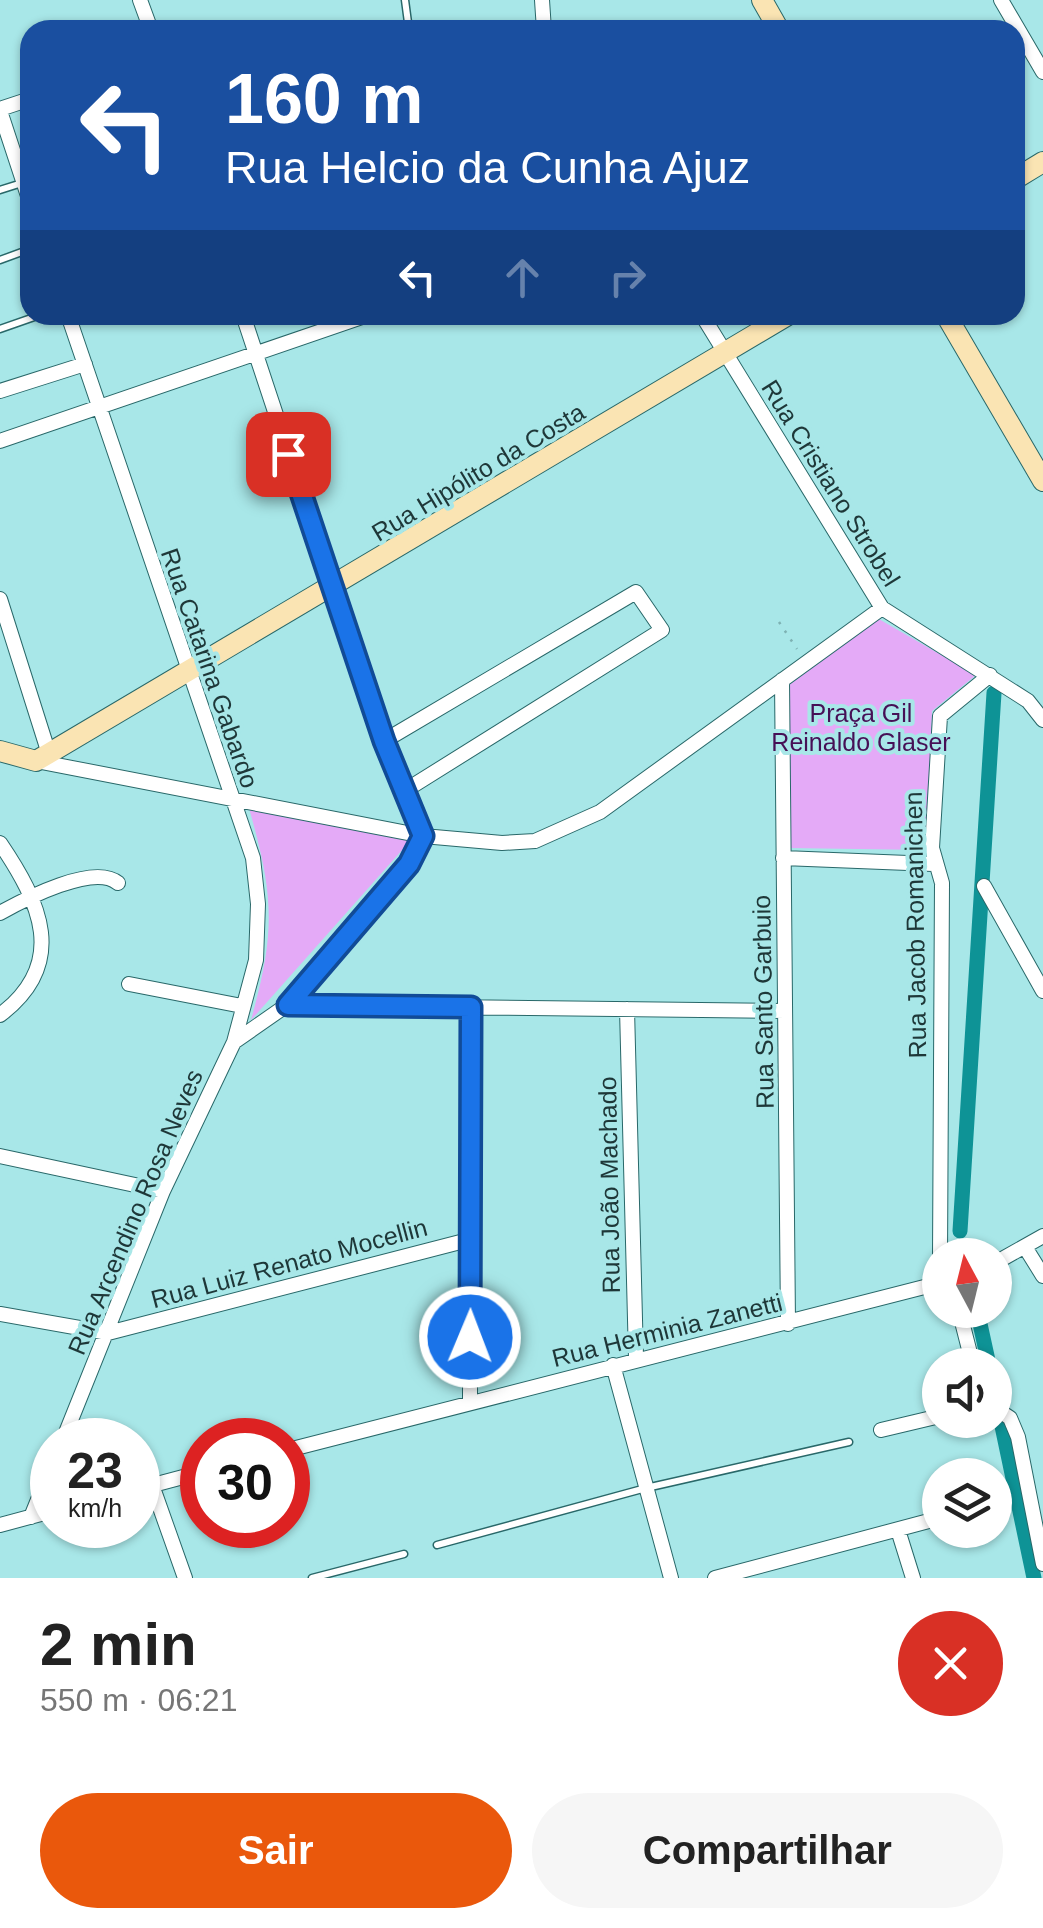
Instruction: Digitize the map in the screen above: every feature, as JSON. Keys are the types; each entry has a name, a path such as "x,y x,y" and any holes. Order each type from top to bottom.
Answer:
{"street":[{"path":"1025,41 1043,72"},
{"path":"0,110 20,170"},
{"name":"Rua Catarina Gabardo","path":"71,325 187,676 253,858 258,904 256,960 234,1042"},
{"path":"234,1042 288,1005 409,864 423,836 384,741 246,325"},
{"path":"0,441 339,325"},
{"name":"Rua Cristiano Strobel","path":"708,325 882,608 1040,710"},
{"name":"Rua Hipólito da Costa","path":"43,758 187,676 771,325"},
{"path":"952,325 1043,481"},
{"path":"0,391 84,364"},
{"path":"384,741 636,592 662,630 406,790"},
{"path":"0,598 43,758"},
{"path":"0,751 423,836 502,844 535,841 600,812 882,608"},
{"name":"Rua Jacob Romanichen","path":"940,1238 942,883 933,864 940,716 990,676"},
{"name":"Rua Santo Garbuio","path":"782,680 788,1324"},
{"path":"0,843 34,896 42,954 35,976 15,1004 0,1016"},
{"path":"783,858 933,864"},
{"path":"0,913 34,896 93,876 111,877 118,884"},
{"path":"984,886 1043,992"},
{"path":"129,984 242,1006"},
{"path":"288,1005 786,1011"},
{"path":"470,1402 471,1007"},
{"name":"Rua João Machado","path":"627,1010 636,1358"},
{"name":"Rua Arcendino Rosa Neves","path":"72,1418 163,1191 234,1042"},
{"path":"0,1156 163,1191"},
{"path":"1012,1254 1043,1236"},
{"name":"Rua Luiz Renato Mocellin","path":"0,1314 108,1334 472,1239"},
{"path":"1026,1247 1043,1276"},
{"name":"Rua Herminia Zanetti","path":"310,1444 922,1288"},
{"path":"613,1364 671,1578"},
{"path":"881,1430 922,1420"},
{"path":"1012,1423 1043,1564"},
{"path":"0,1525 30,1517"},
{"path":"160,1523 185,1578"},
{"path":"715,1578 922,1523"},
{"path":"898,1530 913,1578"}],"lane":[{"path":"436,1545 646,1488 850,1442"},
{"path":"312,1578 404,1554"}],"path":[{"path":"780,622 806,662"}],"green space":[{"name":"Praça Gil Reinaldo Glaser","path":"877,618 976,675 932,711 927,850 789,848 789,685"},
{"path":"249,808 411,840 251,1020 265,962 269,914 263,866"}],"waterway":[{"path":"960,1231 994,693"},
{"path":"981,1328 985,1348"},
{"path":"1004,1438 1034,1578"}],"route":[{"path":"288,454 384,741 423,836 409,864 288,1005 471,1007 470,1337"}]}
